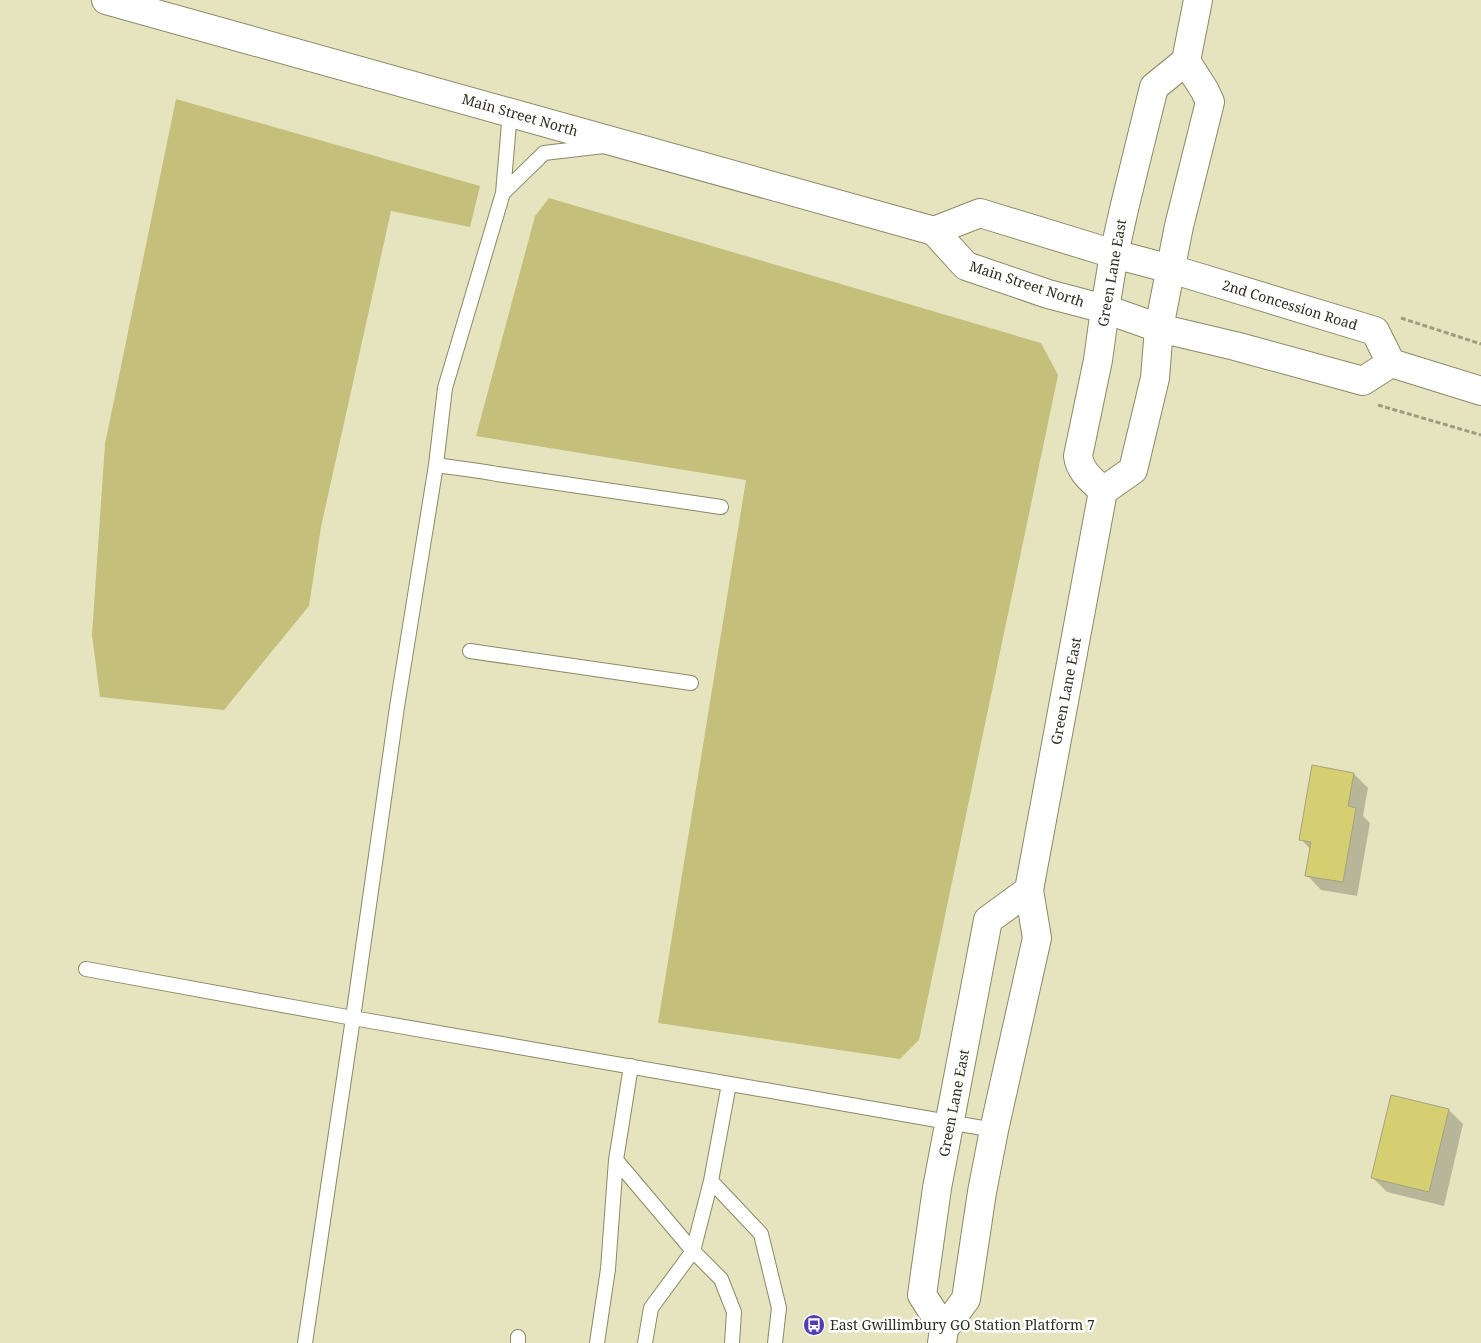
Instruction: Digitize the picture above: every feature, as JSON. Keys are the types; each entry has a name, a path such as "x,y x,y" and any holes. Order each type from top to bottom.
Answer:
{"main road":[{"name":"Main Street North","path":"106,0 934,231 966,266 1048,294 1105,309 1159,328"},
{"path":"1103,491 1133,470 1155,378 1159,328 1179,226 1210,102 1186,61 1198,0"},
{"name":"Green Lane East","path":"943,1336 966,1299 982,1192 994,1130 1037,938 1029,890 1103,491 1079,465 1078,456 1098,360 1114,254 1154,87 1186,61"},
{"path":"934,231 980,213 1114,254"},
{"name":"2nd Concession Road","path":"1114,254 1375,331 1391,362"},
{"path":"1159,328 1235,346 1363,381 1391,362 1481,390"},
{"name":"Green Lane East","path":"943,1336 922,1295 937,1188 988,920 1029,890"}],"lane":[{"path":"305,1343 396,707 436,465 445,388 503,192 510,112"},
{"path":"503,192 544,153 623,144"},
{"path":"436,465 461,467 721,507"},
{"path":"470,651 691,683"},
{"path":"86,969 353,1018 994,1130"},
{"path":"597,1343 608,1269 616,1160 631,1066"},
{"path":"645,1343 650,1308 693,1251 711,1181 729,1084"},
{"path":"616,1160 693,1251 721,1280 734,1312 732,1343"},
{"path":"711,1181 761,1234 779,1308 775,1343"}],"path":[{"path":"1375,331 1388,314 1481,344"},
{"path":"1363,381 1372,404 1481,435"}],"shaded area":[{"path":"176,99 480,186 470,227 391,211 321,527 309,606 224,710 100,697 92,635 105,444"},
{"path":"549,198 1041,343 1058,375 919,1040 900,1059 658,1023 746,480 476,436 535,216"}],"building":[{"path":"1312,765 1354,773 1348,806 1356,808 1343,882 1305,876 1311,842 1299,840"},
{"path":"1391,1095 1449,1109 1429,1192 1371,1178"}],"place":[{"name":"East Gwillimbury GO Station Platform 7","path":"814,1325"}]}
